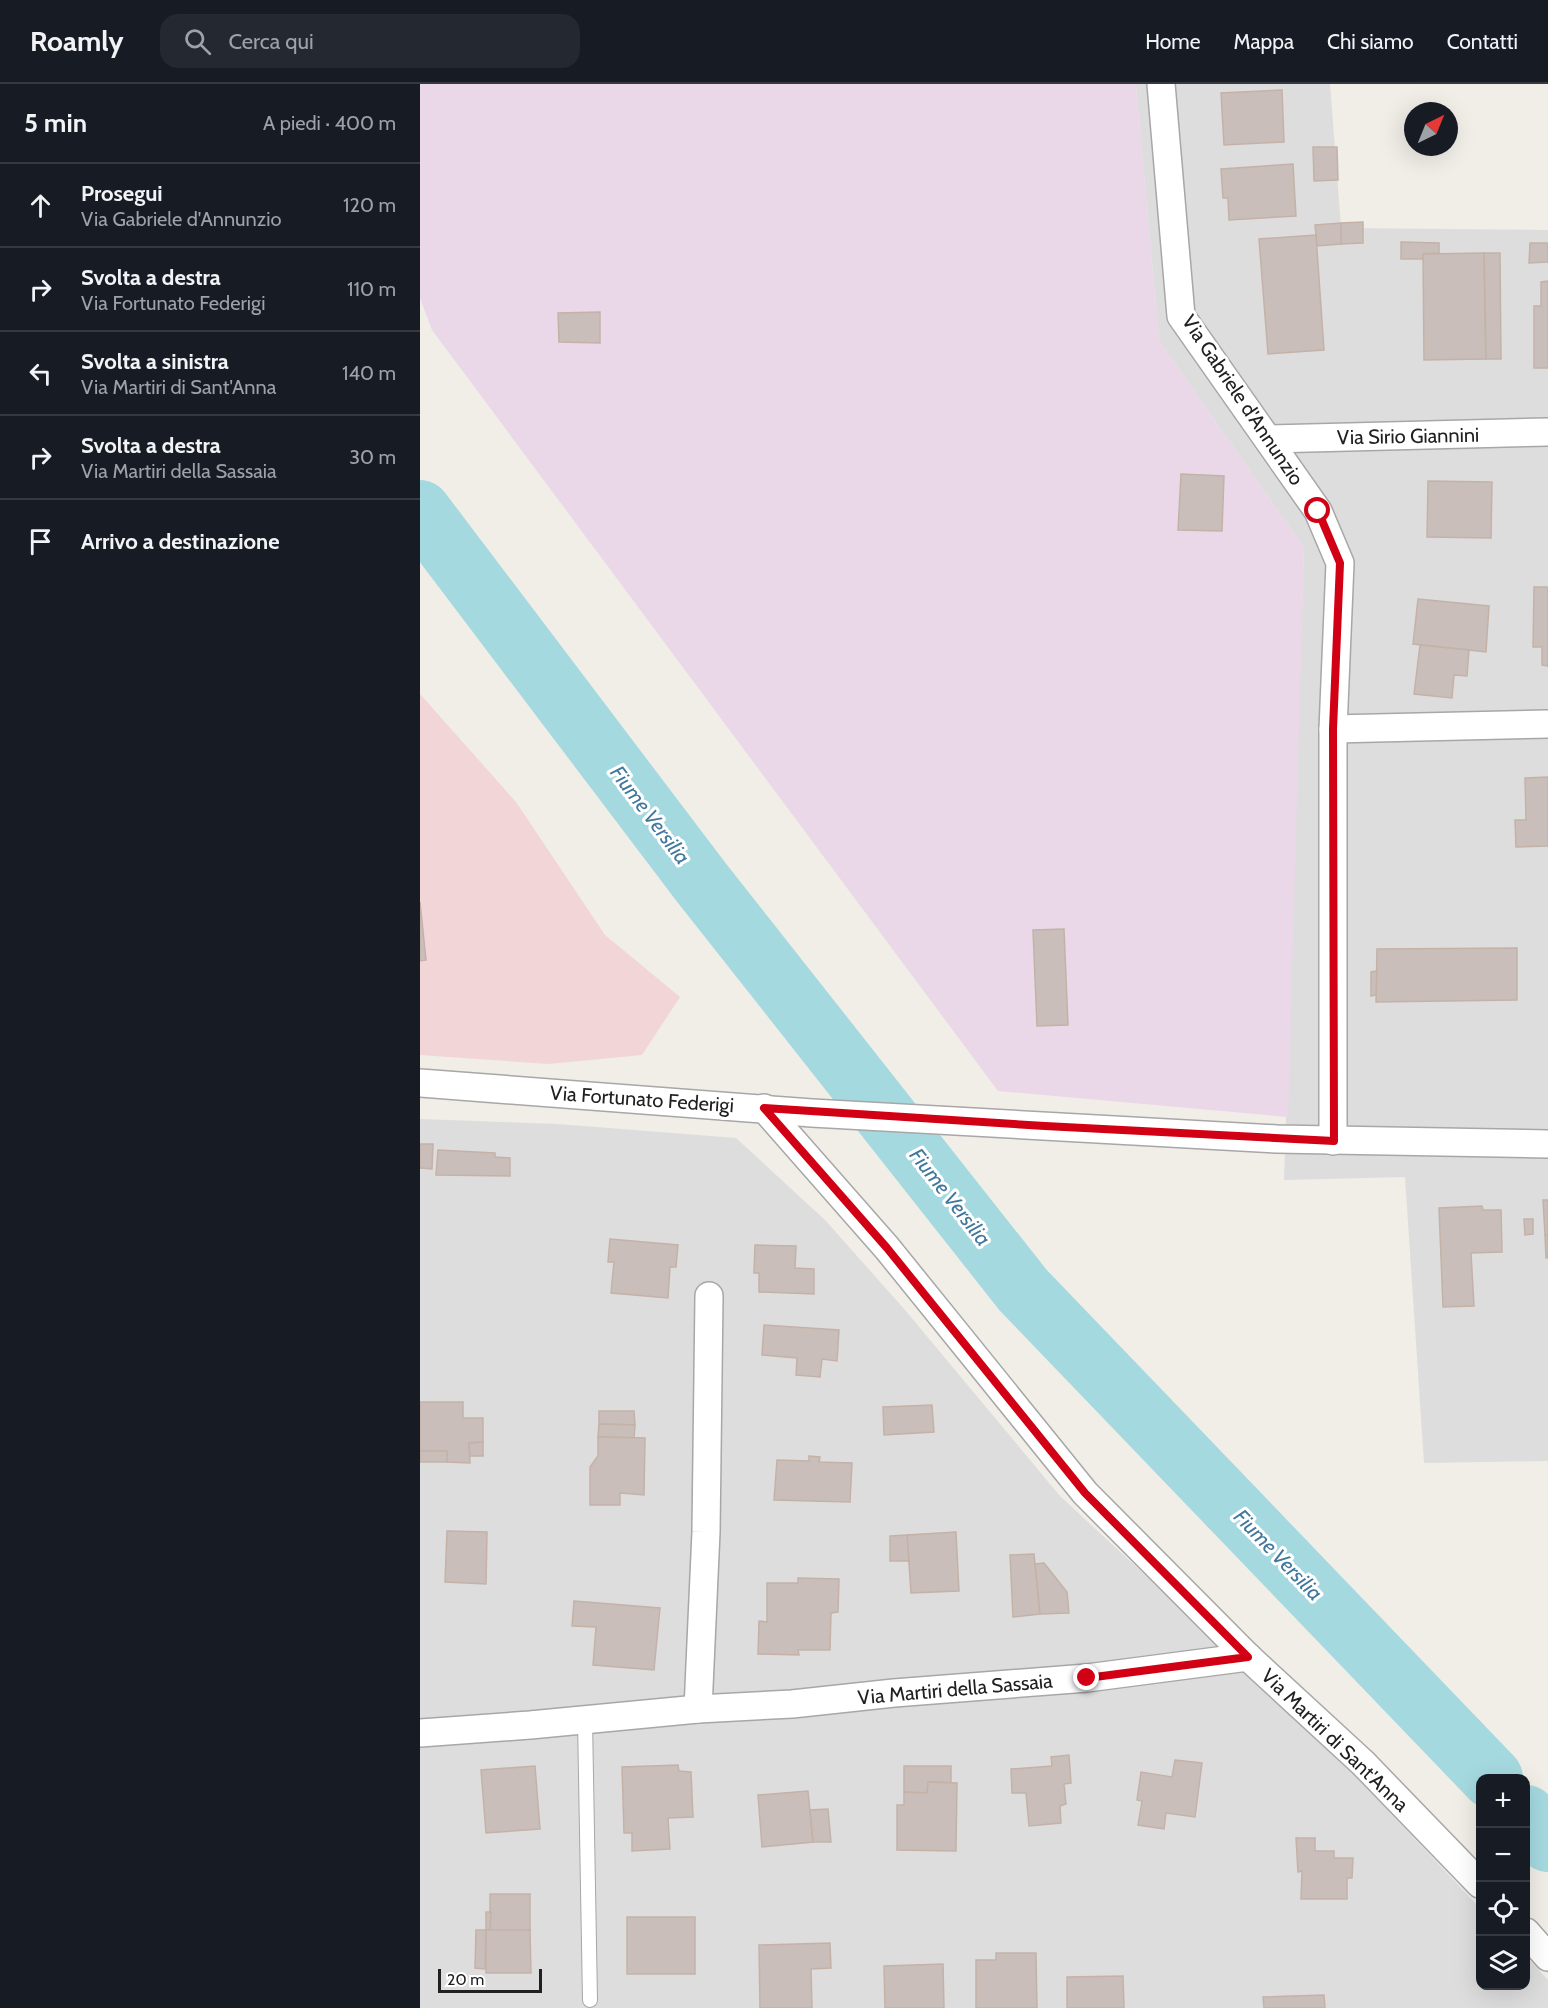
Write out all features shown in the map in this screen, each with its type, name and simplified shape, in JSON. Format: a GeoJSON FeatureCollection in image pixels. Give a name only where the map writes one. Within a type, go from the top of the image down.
{"type":"FeatureCollection","features":[{"type":"Feature","properties":{"kind":"street","name":"Via Gabriele d'Annunzio"},"geometry":{"type":"LineString","coordinates":[[1161,84],[1181,316],[1318,511],[1340,563],[1333,729],[1334,1141]]}},
{"type":"Feature","properties":{"kind":"street","name":"Via Sirio Giannini"},"geometry":{"type":"LineString","coordinates":[[1268,439],[1548,432]]}},
{"type":"Feature","properties":{"kind":"street"},"geometry":{"type":"LineString","coordinates":[[1333,729],[1548,724]]}},
{"type":"Feature","properties":{"kind":"street","name":"Via Fortunato Federigi"},"geometry":{"type":"LineString","coordinates":[[420,1083],[812,1113],[1045,1126],[1334,1141],[1548,1144]]}},
{"type":"Feature","properties":{"kind":"street","name":"Via Martiri di Sant'Anna"},"geometry":{"type":"LineString","coordinates":[[764,1108],[887,1248],[1085,1493],[1248,1657],[1362,1763],[1478,1882]]}},
{"type":"Feature","properties":{"kind":"street"},"geometry":{"type":"LineString","coordinates":[[698,1709],[706,1532],[710,1296]]}},
{"type":"Feature","properties":{"kind":"street","name":"Via Martiri della Sassaia"},"geometry":{"type":"LineString","coordinates":[[420,1733],[1087,1678],[1248,1657]]}},
{"type":"Feature","properties":{"kind":"street"},"geometry":{"type":"LineString","coordinates":[[1530,1936],[1548,1957]]}},
{"type":"Feature","properties":{"kind":"lane"},"geometry":{"type":"LineString","coordinates":[[585,1720],[590,2000]]}},
{"type":"Feature","properties":{"kind":"shaded area"},"geometry":{"type":"Polygon","coordinates":[[[420,84],[1136,84],[1159,341],[1304,548],[1288,1117],[998,1091],[432,330],[420,298],[420,84]]]}},
{"type":"Feature","properties":{"kind":"shaded area"},"geometry":{"type":"Polygon","coordinates":[[[1136,84],[1330,84],[1341,228],[1548,230],[1548,1461],[1424,1463],[1405,1177],[1284,1180],[1304,548],[1159,341],[1136,84]]]}},
{"type":"Feature","properties":{"kind":"shaded area"},"geometry":{"type":"Polygon","coordinates":[[[420,694],[516,802],[605,935],[680,997],[642,1055],[549,1064],[420,1055],[420,694]]]}},
{"type":"Feature","properties":{"kind":"shaded area"},"geometry":{"type":"Polygon","coordinates":[[[420,1119],[557,1124],[736,1138],[825,1220],[905,1310],[1060,1496],[1311,1729],[1476,1904],[1476,1990],[1530,1990],[1530,1960],[1548,1980],[1548,2008],[420,2008],[420,1119]]]}},
{"type":"Feature","properties":{"kind":"building"},"geometry":{"type":"Polygon","coordinates":[[[1282,90],[1284,142],[1224,145],[1221,93],[1282,90]]]}},
{"type":"Feature","properties":{"kind":"building"},"geometry":{"type":"Polygon","coordinates":[[[1313,147],[1337,147],[1338,180],[1314,181],[1313,147]]]}},
{"type":"Feature","properties":{"kind":"building"},"geometry":{"type":"Polygon","coordinates":[[[1293,164],[1296,216],[1229,220],[1228,198],[1223,198],[1221,169],[1293,164]]]}},
{"type":"Feature","properties":{"kind":"building"},"geometry":{"type":"Polygon","coordinates":[[[1363,222],[1363,243],[1341,244],[1341,223],[1363,222]]]}},
{"type":"Feature","properties":{"kind":"building"},"geometry":{"type":"Polygon","coordinates":[[[1341,223],[1341,244],[1317,246],[1315,225],[1341,223]]]}},
{"type":"Feature","properties":{"kind":"building"},"geometry":{"type":"Polygon","coordinates":[[[1316,235],[1324,350],[1268,354],[1259,239],[1316,235]]]}},
{"type":"Feature","properties":{"kind":"building"},"geometry":{"type":"Polygon","coordinates":[[[1401,242],[1439,243],[1439,253],[1423,254],[1423,259],[1401,259],[1401,242]]]}},
{"type":"Feature","properties":{"kind":"building"},"geometry":{"type":"Polygon","coordinates":[[[1530,243],[1548,243],[1548,262],[1529,263],[1530,243]]]}},
{"type":"Feature","properties":{"kind":"building"},"geometry":{"type":"Polygon","coordinates":[[[1484,253],[1486,359],[1424,360],[1423,254],[1484,253]]]}},
{"type":"Feature","properties":{"kind":"building"},"geometry":{"type":"Polygon","coordinates":[[[1484,253],[1500,253],[1501,359],[1486,359],[1484,253]]]}},
{"type":"Feature","properties":{"kind":"building"},"geometry":{"type":"Polygon","coordinates":[[[1548,281],[1548,368],[1534,368],[1534,306],[1541,306],[1541,282],[1548,281]]]}},
{"type":"Feature","properties":{"kind":"building"},"geometry":{"type":"Polygon","coordinates":[[[600,312],[600,343],[559,342],[558,313],[600,312]]]}},
{"type":"Feature","properties":{"kind":"building"},"geometry":{"type":"Polygon","coordinates":[[[1181,474],[1224,476],[1222,531],[1178,530],[1181,474]]]}},
{"type":"Feature","properties":{"kind":"building"},"geometry":{"type":"Polygon","coordinates":[[[1428,481],[1492,482],[1491,538],[1427,537],[1428,481]]]}},
{"type":"Feature","properties":{"kind":"building"},"geometry":{"type":"Polygon","coordinates":[[[1534,587],[1548,587],[1548,666],[1542,665],[1542,647],[1533,647],[1534,587]]]}},
{"type":"Feature","properties":{"kind":"building"},"geometry":{"type":"Polygon","coordinates":[[[1418,599],[1489,606],[1486,652],[1413,644],[1418,599]]]}},
{"type":"Feature","properties":{"kind":"building"},"geometry":{"type":"Polygon","coordinates":[[[1420,645],[1469,650],[1467,676],[1454,675],[1452,698],[1414,694],[1420,645]]]}},
{"type":"Feature","properties":{"kind":"building"},"geometry":{"type":"Polygon","coordinates":[[[1548,777],[1548,846],[1516,847],[1515,820],[1526,820],[1525,778],[1548,777]]]}},
{"type":"Feature","properties":{"kind":"building"},"geometry":{"type":"Polygon","coordinates":[[[420,902],[426,960],[420,961],[420,902]]]}},
{"type":"Feature","properties":{"kind":"building"},"geometry":{"type":"Polygon","coordinates":[[[1064,929],[1068,1025],[1037,1026],[1033,930],[1064,929]]]}},
{"type":"Feature","properties":{"kind":"building"},"geometry":{"type":"Polygon","coordinates":[[[1517,948],[1517,1000],[1376,1002],[1377,949],[1517,948]]]}},
{"type":"Feature","properties":{"kind":"building"},"geometry":{"type":"Polygon","coordinates":[[[1377,971],[1376,995],[1371,996],[1371,972],[1377,971]]]}},
{"type":"Feature","properties":{"kind":"building"},"geometry":{"type":"Polygon","coordinates":[[[420,1144],[433,1144],[432,1169],[420,1168],[420,1144]]]}},
{"type":"Feature","properties":{"kind":"building"},"geometry":{"type":"Polygon","coordinates":[[[438,1150],[495,1153],[495,1157],[510,1158],[510,1176],[436,1175],[438,1150]]]}},
{"type":"Feature","properties":{"kind":"building"},"geometry":{"type":"Polygon","coordinates":[[[1543,1200],[1548,1200],[1548,1235],[1545,1235],[1543,1200]]]}},
{"type":"Feature","properties":{"kind":"building"},"geometry":{"type":"Polygon","coordinates":[[[1482,1206],[1483,1210],[1501,1210],[1502,1252],[1471,1253],[1474,1306],[1443,1307],[1439,1208],[1482,1206]]]}},
{"type":"Feature","properties":{"kind":"building"},"geometry":{"type":"Polygon","coordinates":[[[1524,1219],[1533,1219],[1533,1234],[1525,1235],[1524,1219]]]}},
{"type":"Feature","properties":{"kind":"building"},"geometry":{"type":"Polygon","coordinates":[[[1545,1235],[1548,1235],[1548,1258],[1546,1258],[1545,1235]]]}},
{"type":"Feature","properties":{"kind":"building"},"geometry":{"type":"Polygon","coordinates":[[[610,1239],[678,1245],[676,1267],[670,1267],[668,1298],[611,1293],[614,1262],[608,1262],[610,1239]]]}},
{"type":"Feature","properties":{"kind":"building"},"geometry":{"type":"Polygon","coordinates":[[[755,1245],[796,1246],[795,1268],[814,1269],[814,1294],[759,1292],[759,1273],[754,1273],[755,1245]]]}},
{"type":"Feature","properties":{"kind":"building"},"geometry":{"type":"Polygon","coordinates":[[[764,1325],[839,1330],[837,1361],[822,1359],[820,1377],[796,1375],[797,1358],[762,1355],[764,1325]]]}},
{"type":"Feature","properties":{"kind":"building"},"geometry":{"type":"Polygon","coordinates":[[[420,1402],[463,1402],[463,1418],[483,1418],[483,1442],[469,1443],[470,1463],[447,1462],[447,1451],[420,1451],[420,1402]]]}},
{"type":"Feature","properties":{"kind":"building"},"geometry":{"type":"Polygon","coordinates":[[[932,1405],[934,1432],[884,1435],[883,1407],[932,1405]]]}},
{"type":"Feature","properties":{"kind":"building"},"geometry":{"type":"Polygon","coordinates":[[[599,1411],[634,1411],[635,1425],[599,1424],[599,1411]]]}},
{"type":"Feature","properties":{"kind":"building"},"geometry":{"type":"Polygon","coordinates":[[[599,1424],[635,1425],[634,1438],[598,1437],[599,1424]]]}},
{"type":"Feature","properties":{"kind":"building"},"geometry":{"type":"Polygon","coordinates":[[[598,1437],[645,1438],[644,1495],[620,1493],[620,1505],[590,1505],[590,1467],[598,1456],[598,1437]]]}},
{"type":"Feature","properties":{"kind":"building"},"geometry":{"type":"Polygon","coordinates":[[[483,1442],[483,1456],[470,1456],[469,1443],[483,1442]]]}},
{"type":"Feature","properties":{"kind":"building"},"geometry":{"type":"Polygon","coordinates":[[[420,1451],[447,1451],[447,1462],[420,1462],[420,1451]]]}},
{"type":"Feature","properties":{"kind":"building"},"geometry":{"type":"Polygon","coordinates":[[[809,1456],[820,1457],[819,1462],[852,1463],[850,1502],[774,1500],[777,1460],[809,1461],[809,1456]]]}},
{"type":"Feature","properties":{"kind":"building"},"geometry":{"type":"Polygon","coordinates":[[[447,1531],[487,1532],[486,1584],[445,1582],[447,1531]]]}},
{"type":"Feature","properties":{"kind":"building"},"geometry":{"type":"Polygon","coordinates":[[[956,1532],[959,1591],[911,1593],[907,1535],[956,1532]]]}},
{"type":"Feature","properties":{"kind":"building"},"geometry":{"type":"Polygon","coordinates":[[[907,1535],[909,1561],[890,1561],[890,1536],[907,1535]]]}},
{"type":"Feature","properties":{"kind":"building"},"geometry":{"type":"Polygon","coordinates":[[[1034,1554],[1040,1614],[1013,1617],[1010,1555],[1034,1554]]]}},
{"type":"Feature","properties":{"kind":"building"},"geometry":{"type":"Polygon","coordinates":[[[1044,1563],[1067,1592],[1069,1613],[1040,1614],[1035,1564],[1044,1563]]]}},
{"type":"Feature","properties":{"kind":"building"},"geometry":{"type":"Polygon","coordinates":[[[798,1578],[839,1579],[838,1612],[831,1613],[830,1650],[798,1650],[799,1655],[758,1654],[759,1621],[767,1622],[767,1583],[798,1583],[798,1578]]]}},
{"type":"Feature","properties":{"kind":"building"},"geometry":{"type":"Polygon","coordinates":[[[574,1601],[660,1608],[654,1670],[593,1665],[596,1627],[572,1626],[574,1601]]]}},
{"type":"Feature","properties":{"kind":"building"},"geometry":{"type":"Polygon","coordinates":[[[1069,1755],[1071,1783],[1064,1784],[1066,1804],[1060,1806],[1061,1823],[1029,1826],[1026,1793],[1012,1793],[1011,1769],[1052,1766],[1051,1757],[1069,1755]]]}},
{"type":"Feature","properties":{"kind":"building"},"geometry":{"type":"Polygon","coordinates":[[[1175,1760],[1202,1763],[1195,1817],[1166,1813],[1164,1829],[1138,1825],[1142,1801],[1137,1800],[1141,1772],[1172,1777],[1175,1760]]]}},
{"type":"Feature","properties":{"kind":"building"},"geometry":{"type":"Polygon","coordinates":[[[678,1765],[679,1771],[691,1772],[693,1817],[668,1818],[670,1849],[632,1851],[632,1833],[624,1833],[622,1767],[678,1765]]]}},
{"type":"Feature","properties":{"kind":"building"},"geometry":{"type":"Polygon","coordinates":[[[535,1766],[540,1829],[486,1833],[481,1770],[535,1766]]]}},
{"type":"Feature","properties":{"kind":"building"},"geometry":{"type":"Polygon","coordinates":[[[904,1766],[951,1766],[951,1783],[928,1782],[927,1793],[904,1792],[904,1766]]]}},
{"type":"Feature","properties":{"kind":"building"},"geometry":{"type":"Polygon","coordinates":[[[928,1782],[957,1783],[956,1851],[897,1850],[897,1805],[904,1805],[904,1792],[927,1793],[928,1782]]]}},
{"type":"Feature","properties":{"kind":"building"},"geometry":{"type":"Polygon","coordinates":[[[808,1791],[813,1842],[762,1847],[758,1795],[808,1791]]]}},
{"type":"Feature","properties":{"kind":"building"},"geometry":{"type":"Polygon","coordinates":[[[828,1809],[831,1842],[813,1842],[810,1810],[828,1809]]]}},
{"type":"Feature","properties":{"kind":"building"},"geometry":{"type":"Polygon","coordinates":[[[1296,1838],[1315,1838],[1315,1851],[1334,1851],[1334,1858],[1353,1858],[1352,1878],[1347,1878],[1347,1899],[1301,1899],[1302,1871],[1298,1872],[1296,1838]]]}},
{"type":"Feature","properties":{"kind":"building"},"geometry":{"type":"Polygon","coordinates":[[[490,1894],[530,1894],[530,1930],[490,1931],[490,1894]]]}},
{"type":"Feature","properties":{"kind":"building"},"geometry":{"type":"Polygon","coordinates":[[[486,1912],[491,1912],[490,1931],[486,1930],[486,1912]]]}},
{"type":"Feature","properties":{"kind":"building"},"geometry":{"type":"Polygon","coordinates":[[[627,1917],[695,1917],[695,1974],[627,1974],[627,1917]]]}},
{"type":"Feature","properties":{"kind":"building"},"geometry":{"type":"Polygon","coordinates":[[[476,1930],[486,1930],[485,1969],[475,1968],[476,1930]]]}},
{"type":"Feature","properties":{"kind":"building"},"geometry":{"type":"Polygon","coordinates":[[[486,1930],[530,1930],[531,1973],[486,1973],[486,1930]]]}},
{"type":"Feature","properties":{"kind":"building"},"geometry":{"type":"Polygon","coordinates":[[[830,1943],[831,1968],[811,1969],[812,2008],[760,2008],[759,1945],[830,1943]]]}},
{"type":"Feature","properties":{"kind":"building"},"geometry":{"type":"Polygon","coordinates":[[[996,1953],[1036,1953],[1037,2008],[976,2008],[976,1960],[996,1960],[996,1953]]]}},
{"type":"Feature","properties":{"kind":"building"},"geometry":{"type":"Polygon","coordinates":[[[943,1964],[944,2008],[885,2008],[884,1966],[943,1964]]]}},
{"type":"Feature","properties":{"kind":"building"},"geometry":{"type":"Polygon","coordinates":[[[1123,1976],[1124,2008],[1067,2008],[1067,1977],[1123,1976]]]}},
{"type":"Feature","properties":{"kind":"building"},"geometry":{"type":"Polygon","coordinates":[[[1324,1995],[1325,2008],[1264,2008],[1263,1997],[1324,1995]]]}},
{"type":"Feature","properties":{"kind":"waterway","name":"Fiume Versilia"},"geometry":{"type":"LineString","coordinates":[[420,511],[701,882],[1023,1290],[1488,1774]]}},
{"type":"Feature","properties":{"kind":"waterway","name":"Fiume Versilia"},"geometry":{"type":"LineString","coordinates":[[1530,1821],[1548,1841]]}},
{"type":"Feature","properties":{"kind":"route"},"geometry":{"type":"LineString","coordinates":[[1087,1678],[1248,1657],[1085,1493],[887,1248],[764,1108],[812,1113],[1334,1141],[1333,729],[1340,563],[1318,511]]}}]}
